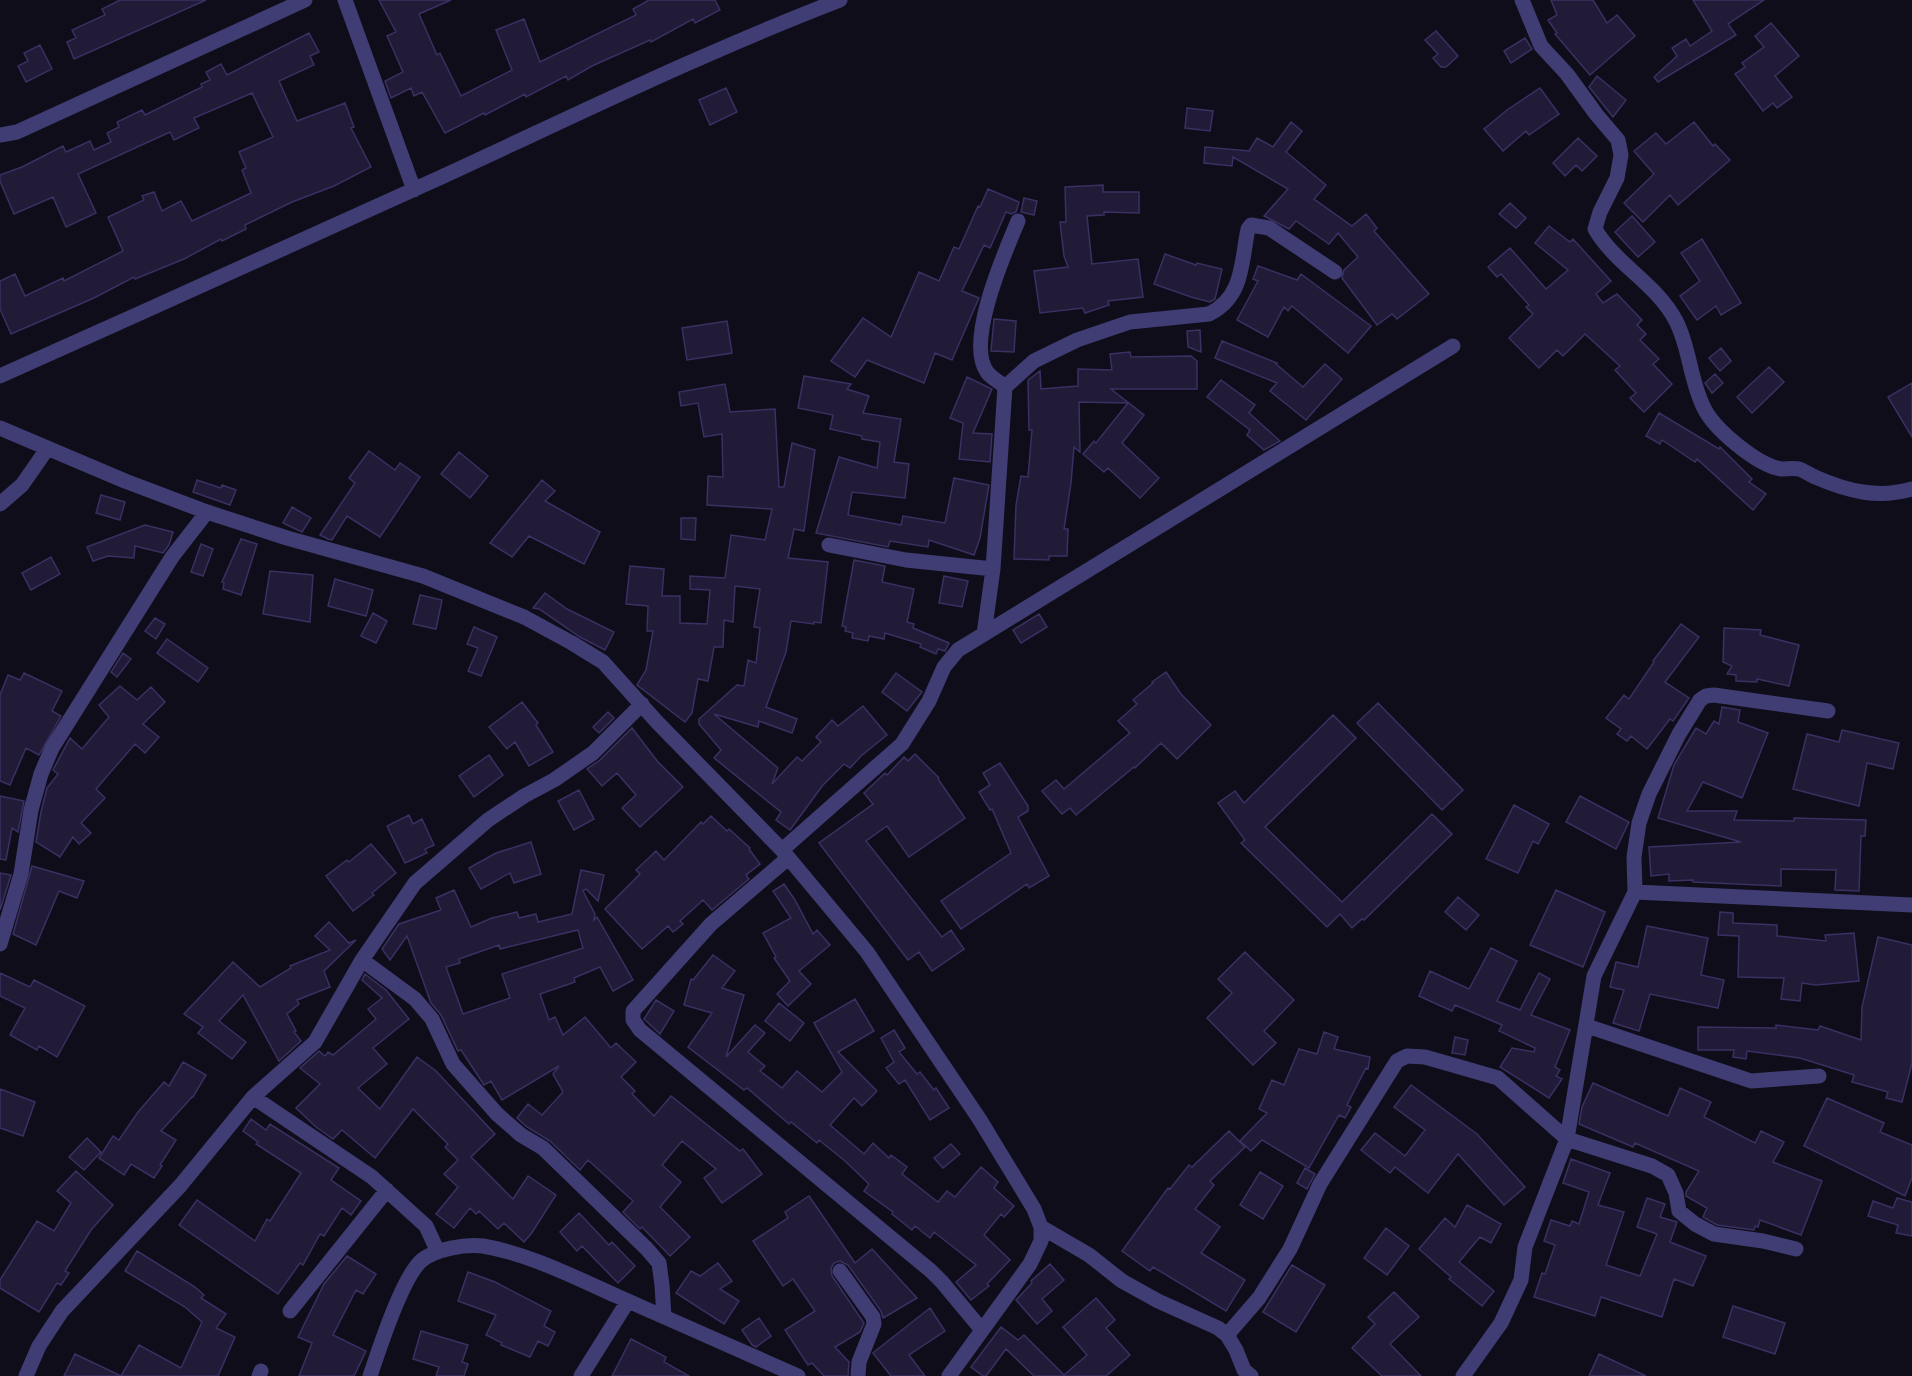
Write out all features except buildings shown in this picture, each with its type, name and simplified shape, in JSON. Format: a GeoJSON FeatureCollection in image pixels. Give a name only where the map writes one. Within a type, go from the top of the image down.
{"type":"FeatureCollection","features":[{"type":"Feature","properties":{"kind":"street"},"geometry":{"type":"LineString","coordinates":[[0,135],[17,132],[305,0]]}},
{"type":"Feature","properties":{"kind":"street"},"geometry":{"type":"LineString","coordinates":[[345,0],[414,190]]}},
{"type":"Feature","properties":{"kind":"street"},"geometry":{"type":"LineString","coordinates":[[0,376],[414,190],[570,115],[759,31],[840,0]]}},
{"type":"Feature","properties":{"kind":"street"},"geometry":{"type":"LineString","coordinates":[[1522,0],[1541,46],[1567,74],[1618,140],[1621,155],[1617,178],[1600,212],[1596,229],[1604,244],[1656,292],[1676,321],[1704,408],[1717,426],[1748,454],[1779,469],[1799,469],[1860,493],[1898,493],[1912,489]]}},
{"type":"Feature","properties":{"kind":"street"},"geometry":{"type":"LineString","coordinates":[[1005,387],[987,372],[981,358],[981,335],[987,306],[1018,221]]}},
{"type":"Feature","properties":{"kind":"street"},"geometry":{"type":"LineString","coordinates":[[984,634],[993,569],[1005,387],[1034,361],[1077,340],[1130,322],[1209,314],[1220,309],[1232,297],[1238,282],[1248,229],[1251,225],[1269,228],[1335,272]]}},
{"type":"Feature","properties":{"kind":"street"},"geometry":{"type":"LineString","coordinates":[[982,1330],[931,1271],[640,1030],[633,1020],[633,1011],[711,924],[902,744],[929,701],[944,667],[958,650],[1453,346]]}},
{"type":"Feature","properties":{"kind":"street"},"geometry":{"type":"LineString","coordinates":[[0,428],[207,512],[287,538],[423,576],[524,617],[603,662],[785,854],[867,952],[980,1120],[1035,1209],[1041,1227],[1041,1240],[1030,1264],[949,1376]]}},
{"type":"Feature","properties":{"kind":"street"},"geometry":{"type":"LineString","coordinates":[[0,504],[22,485],[47,449]]}},
{"type":"Feature","properties":{"kind":"street"},"geometry":{"type":"LineString","coordinates":[[0,944],[21,874],[31,810],[41,774],[52,748],[172,557],[207,512]]}},
{"type":"Feature","properties":{"kind":"street"},"geometry":{"type":"LineString","coordinates":[[829,545],[906,560],[993,569]]}},
{"type":"Feature","properties":{"kind":"street"},"geometry":{"type":"LineString","coordinates":[[1463,1376],[1501,1323],[1521,1280],[1525,1247],[1567,1139],[1594,976],[1635,892],[1634,857],[1642,813],[1679,734],[1700,700],[1706,696],[1714,695],[1828,711]]}},
{"type":"Feature","properties":{"kind":"street"},"geometry":{"type":"LineString","coordinates":[[26,1376],[39,1346],[62,1311],[180,1186],[253,1097],[315,1041],[362,960],[414,883],[488,820],[593,753],[642,704]]}},
{"type":"Feature","properties":{"kind":"street"},"geometry":{"type":"LineString","coordinates":[[1635,892],[1912,905]]}},
{"type":"Feature","properties":{"kind":"street"},"geometry":{"type":"LineString","coordinates":[[362,960],[415,999],[432,1018],[453,1064],[497,1114],[521,1135],[543,1148],[659,1263],[664,1317]]}},
{"type":"Feature","properties":{"kind":"street"},"geometry":{"type":"LineString","coordinates":[[1587,1026],[1750,1081],[1819,1076]]}},
{"type":"Feature","properties":{"kind":"street"},"geometry":{"type":"LineString","coordinates":[[1227,1335],[1259,1298],[1290,1249],[1320,1184],[1397,1061],[1407,1056],[1425,1057],[1498,1078],[1567,1139],[1652,1166],[1668,1175],[1676,1193],[1679,1211],[1695,1224],[1714,1234],[1763,1241],[1796,1250]]}},
{"type":"Feature","properties":{"kind":"street"},"geometry":{"type":"LineString","coordinates":[[253,1097],[372,1177],[426,1226],[438,1252]]}},
{"type":"Feature","properties":{"kind":"street"},"geometry":{"type":"LineString","coordinates":[[290,1311],[387,1190]]}},
{"type":"Feature","properties":{"kind":"street"},"geometry":{"type":"LineString","coordinates":[[1041,1227],[1089,1256],[1122,1281],[1158,1301],[1218,1328],[1227,1335],[1244,1370],[1251,1376]]}},
{"type":"Feature","properties":{"kind":"street"},"geometry":{"type":"LineString","coordinates":[[370,1376],[397,1304],[421,1261],[438,1252],[459,1247],[480,1246],[514,1254],[628,1301],[798,1376]]}},
{"type":"Feature","properties":{"kind":"street"},"geometry":{"type":"LineString","coordinates":[[840,1271],[873,1317],[874,1324],[859,1362],[858,1376]]}},
{"type":"Feature","properties":{"kind":"street"},"geometry":{"type":"LineString","coordinates":[[581,1376],[628,1301]]}}]}
